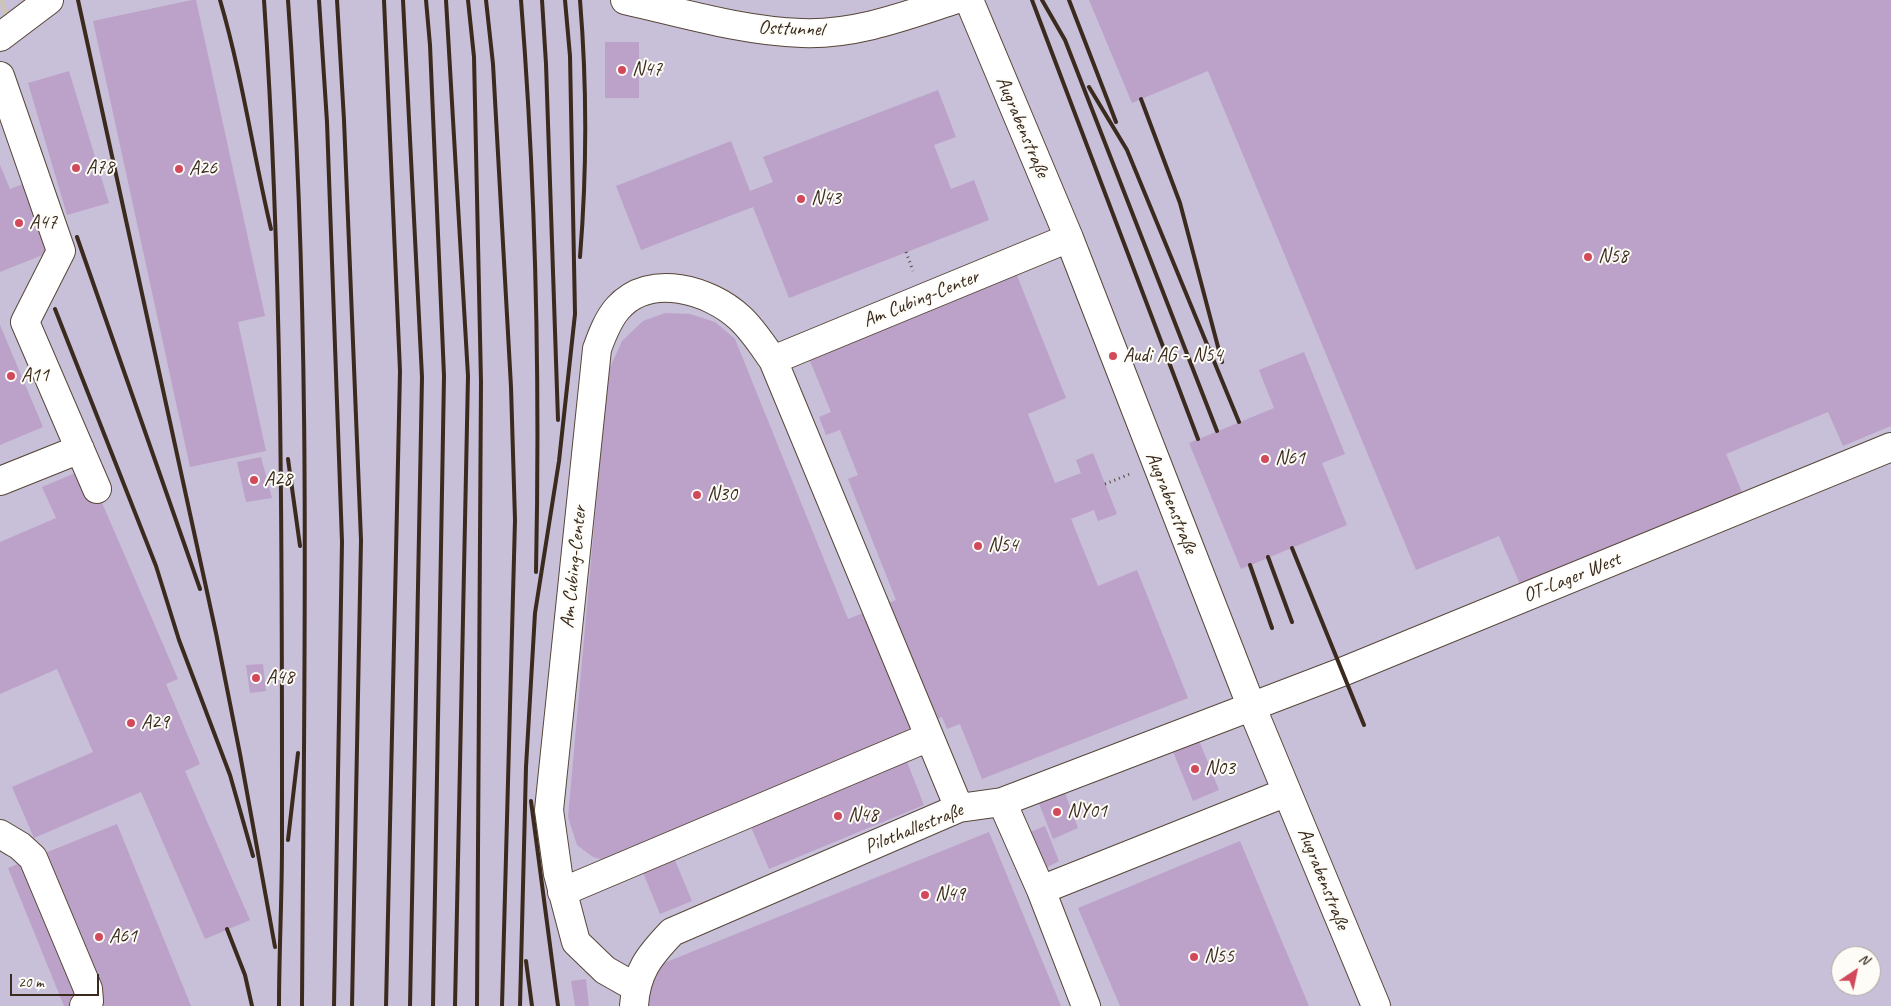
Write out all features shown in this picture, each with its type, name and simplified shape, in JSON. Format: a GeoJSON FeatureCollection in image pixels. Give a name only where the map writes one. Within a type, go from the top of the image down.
{"type":"FeatureCollection","features":[{"type":"Feature","properties":{"kind":"lane"},"geometry":{"type":"LineString","coordinates":[[0,36],[49,0]]}},
{"type":"Feature","properties":{"kind":"lane","name":"Osttunnel"},"geometry":{"type":"LineString","coordinates":[[625,0],[757,29],[803,34],[846,30],[888,22],[954,0]]}},
{"type":"Feature","properties":{"kind":"lane","name":"Augrabenstraße"},"geometry":{"type":"LineString","coordinates":[[969,0],[1069,238],[1252,708],[1376,1006]]}},
{"type":"Feature","properties":{"kind":"lane"},"geometry":{"type":"LineString","coordinates":[[0,76],[61,251],[25,322],[97,489]]}},
{"type":"Feature","properties":{"kind":"lane","name":"Am Cubing-Center"},"geometry":{"type":"LineString","coordinates":[[773,360],[1069,238]]}},
{"type":"Feature","properties":{"kind":"lane","name":"Am Cubing-Center"},"geometry":{"type":"LineString","coordinates":[[635,996],[576,942],[562,892],[549,810],[597,349],[605,328],[618,307],[633,297],[648,291],[675,287],[702,294],[722,303],[741,318],[773,360],[959,808]]}},
{"type":"Feature","properties":{"kind":"lane","name":"OT-Lager West"},"geometry":{"type":"LineString","coordinates":[[1252,708],[1891,447]]}},
{"type":"Feature","properties":{"kind":"lane"},"geometry":{"type":"LineString","coordinates":[[0,481],[80,449]]}},
{"type":"Feature","properties":{"kind":"lane","name":"Pilothallestraße"},"geometry":{"type":"LineString","coordinates":[[635,996],[650,957],[672,932],[959,808],[1002,802],[1252,708]]}},
{"type":"Feature","properties":{"kind":"lane"},"geometry":{"type":"LineString","coordinates":[[562,892],[929,737]]}},
{"type":"Feature","properties":{"kind":"lane"},"geometry":{"type":"LineString","coordinates":[[1041,890],[1287,792]]}},
{"type":"Feature","properties":{"kind":"lane"},"geometry":{"type":"LineString","coordinates":[[1002,802],[1041,890],[1086,1006]]}},
{"type":"Feature","properties":{"kind":"lane"},"geometry":{"type":"LineString","coordinates":[[0,834],[20,846],[33,858],[88,989],[89,1001],[84,1006]]}},
{"type":"Feature","properties":{"kind":"path"},"geometry":{"type":"LineString","coordinates":[[1105,484],[1134,473]]}},
{"type":"Feature","properties":{"kind":"shaded area"},"geometry":{"type":"Polygon","coordinates":[[[0,0],[1891,0],[1891,1006],[0,1006],[0,0]]]}},
{"type":"Feature","properties":{"kind":"building","name":"A26"},"geometry":{"type":"Polygon","coordinates":[[[196,0],[265,316],[238,322],[266,451],[190,467],[93,21],[196,0]]]}},
{"type":"Feature","properties":{"kind":"building","name":"N58"},"geometry":{"type":"Polygon","coordinates":[[[1089,0],[1891,0],[1891,426],[1843,446],[1828,412],[1726,454],[1742,492],[1520,584],[1499,536],[1416,570],[1208,71],[1132,103],[1089,0]]]}},
{"type":"Feature","properties":{"kind":"building","name":"N47"},"geometry":{"type":"Polygon","coordinates":[[[605,42],[639,42],[639,98],[605,98],[605,42]]]}},
{"type":"Feature","properties":{"kind":"building","name":"A78"},"geometry":{"type":"Polygon","coordinates":[[[69,71],[109,203],[67,215],[28,83],[69,71]]]}},
{"type":"Feature","properties":{"kind":"building","name":"N43"},"geometry":{"type":"Polygon","coordinates":[[[938,90],[956,137],[934,145],[951,189],[974,180],[989,220],[789,298],[753,207],[641,250],[616,186],[731,141],[750,191],[773,182],[763,157],[938,90]]]}},
{"type":"Feature","properties":{"kind":"building","name":"A47"},"geometry":{"type":"Polygon","coordinates":[[[0,165],[10,189],[23,184],[50,252],[0,272],[0,165]]]}},
{"type":"Feature","properties":{"kind":"building"},"geometry":{"type":"Polygon","coordinates":[[[1016,273],[1066,398],[1028,414],[1055,483],[1081,473],[1076,460],[1093,453],[1117,514],[1098,521],[1094,510],[1071,519],[1098,586],[1137,570],[1188,698],[982,779],[960,724],[947,729],[942,717],[613,862],[593,857],[577,845],[568,817],[608,372],[622,341],[643,321],[665,313],[690,314],[715,322],[735,339],[848,619],[896,600],[848,479],[858,475],[840,430],[826,435],[819,417],[831,412],[808,356],[1016,273]]]}},
{"type":"Feature","properties":{"kind":"building","name":"A11"},"geometry":{"type":"Polygon","coordinates":[[[0,325],[43,427],[0,445],[0,325]]]}},
{"type":"Feature","properties":{"kind":"building","name":"N61"},"geometry":{"type":"Polygon","coordinates":[[[1304,352],[1345,454],[1322,463],[1347,525],[1241,569],[1189,443],[1274,408],[1259,370],[1304,352]]]}},
{"type":"Feature","properties":{"kind":"building","name":"A28"},"geometry":{"type":"Polygon","coordinates":[[[261,457],[272,498],[246,502],[237,462],[261,457]]]}},
{"type":"Feature","properties":{"kind":"building","name":"A29"},"geometry":{"type":"Polygon","coordinates":[[[87,468],[178,679],[166,684],[200,764],[185,771],[250,920],[205,939],[141,792],[34,838],[12,787],[93,752],[57,669],[0,694],[0,542],[56,518],[42,487],[87,468]]]}},
{"type":"Feature","properties":{"kind":"building","name":"A48"},"geometry":{"type":"Polygon","coordinates":[[[263,664],[266,691],[250,693],[246,665],[263,664]]]}},
{"type":"Feature","properties":{"kind":"building","name":"N03"},"geometry":{"type":"Polygon","coordinates":[[[1198,738],[1219,790],[1193,801],[1172,749],[1198,738]]]}},
{"type":"Feature","properties":{"kind":"building","name":"N48"},"geometry":{"type":"Polygon","coordinates":[[[907,762],[924,805],[769,869],[751,827],[907,762]]]}},
{"type":"Feature","properties":{"kind":"building","name":"NY01"},"geometry":{"type":"Polygon","coordinates":[[[1062,785],[1078,828],[1053,839],[1036,796],[1062,785]]]}},
{"type":"Feature","properties":{"kind":"building","name":"A61"},"geometry":{"type":"Polygon","coordinates":[[[117,824],[191,1006],[64,1006],[8,868],[117,824]]]}},
{"type":"Feature","properties":{"kind":"building","name":"NY01"},"geometry":{"type":"Polygon","coordinates":[[[1045,826],[1059,861],[1046,868],[1030,832],[1045,826]]]}},
{"type":"Feature","properties":{"kind":"building","name":"N49"},"geometry":{"type":"Polygon","coordinates":[[[989,832],[1061,1006],[644,1006],[654,967],[989,832]]]}},
{"type":"Feature","properties":{"kind":"building","name":"N55"},"geometry":{"type":"Polygon","coordinates":[[[1240,841],[1309,1006],[1120,1006],[1078,908],[1240,841]]]}},
{"type":"Feature","properties":{"kind":"building"},"geometry":{"type":"Polygon","coordinates":[[[674,858],[692,901],[660,914],[642,870],[674,858]]]}},
{"type":"Feature","properties":{"kind":"building"},"geometry":{"type":"Polygon","coordinates":[[[586,979],[589,1006],[575,1006],[571,981],[586,979]]]}},
{"type":"Feature","properties":{"kind":"tunnel"},"geometry":{"type":"LineString","coordinates":[[0,1],[4,0]]}},
{"type":"Feature","properties":{"kind":"railway"},"geometry":{"type":"LineString","coordinates":[[78,0],[216,633],[275,947]]}},
{"type":"Feature","properties":{"kind":"railway"},"geometry":{"type":"LineString","coordinates":[[220,0],[235,57],[271,229]]}},
{"type":"Feature","properties":{"kind":"railway"},"geometry":{"type":"LineString","coordinates":[[264,0],[275,211],[280,422],[282,844],[279,1006]]}},
{"type":"Feature","properties":{"kind":"railway"},"geometry":{"type":"LineString","coordinates":[[288,0],[296,126],[304,377],[305,629],[302,1006]]}},
{"type":"Feature","properties":{"kind":"railway"},"geometry":{"type":"LineString","coordinates":[[319,0],[327,122],[342,542],[334,1006]]}},
{"type":"Feature","properties":{"kind":"railway"},"geometry":{"type":"LineString","coordinates":[[337,0],[344,120],[361,540],[352,1006]]}},
{"type":"Feature","properties":{"kind":"railway"},"geometry":{"type":"LineString","coordinates":[[384,0],[400,371],[386,1006]]}},
{"type":"Feature","properties":{"kind":"railway"},"geometry":{"type":"LineString","coordinates":[[403,0],[422,377],[410,1006]]}},
{"type":"Feature","properties":{"kind":"railway"},"geometry":{"type":"LineString","coordinates":[[426,0],[430,45],[444,376],[433,1006]]}},
{"type":"Feature","properties":{"kind":"railway"},"geometry":{"type":"LineString","coordinates":[[446,0],[468,376],[455,1006]]}},
{"type":"Feature","properties":{"kind":"railway"},"geometry":{"type":"LineString","coordinates":[[468,0],[474,57],[481,382],[477,1006]]}},
{"type":"Feature","properties":{"kind":"railway"},"geometry":{"type":"LineString","coordinates":[[486,0],[493,64],[511,387],[515,520],[502,1006]]}},
{"type":"Feature","properties":{"kind":"railway"},"geometry":{"type":"LineString","coordinates":[[521,0],[536,286],[536,572]]}},
{"type":"Feature","properties":{"kind":"railway"},"geometry":{"type":"LineString","coordinates":[[542,0],[546,64],[558,420]]}},
{"type":"Feature","properties":{"kind":"railway"},"geometry":{"type":"LineString","coordinates":[[520,1006],[526,767],[535,613],[559,461],[575,314],[570,56],[565,0]]}},
{"type":"Feature","properties":{"kind":"railway"},"geometry":{"type":"LineString","coordinates":[[580,0],[585,128],[584,193],[580,257]]}},
{"type":"Feature","properties":{"kind":"railway"},"geometry":{"type":"LineString","coordinates":[[1032,0],[1198,439]]}},
{"type":"Feature","properties":{"kind":"railway"},"geometry":{"type":"LineString","coordinates":[[1042,0],[1065,40],[1217,431]]}},
{"type":"Feature","properties":{"kind":"railway"},"geometry":{"type":"LineString","coordinates":[[1069,0],[1116,122]]}},
{"type":"Feature","properties":{"kind":"railway"},"geometry":{"type":"LineString","coordinates":[[1089,87],[1127,150],[1239,422]]}},
{"type":"Feature","properties":{"kind":"railway"},"geometry":{"type":"LineString","coordinates":[[1141,99],[1180,203],[1222,362]]}},
{"type":"Feature","properties":{"kind":"railway"},"geometry":{"type":"LineString","coordinates":[[77,237],[200,589]]}},
{"type":"Feature","properties":{"kind":"railway"},"geometry":{"type":"LineString","coordinates":[[55,309],[156,566],[179,640],[230,775],[253,856]]}},
{"type":"Feature","properties":{"kind":"railway"},"geometry":{"type":"LineString","coordinates":[[288,459],[300,546]]}},
{"type":"Feature","properties":{"kind":"railway"},"geometry":{"type":"LineString","coordinates":[[1292,548],[1364,725]]}},
{"type":"Feature","properties":{"kind":"railway"},"geometry":{"type":"LineString","coordinates":[[1268,557],[1292,622]]}},
{"type":"Feature","properties":{"kind":"railway"},"geometry":{"type":"LineString","coordinates":[[1250,565],[1272,628]]}},
{"type":"Feature","properties":{"kind":"railway"},"geometry":{"type":"LineString","coordinates":[[288,840],[298,753]]}},
{"type":"Feature","properties":{"kind":"railway"},"geometry":{"type":"LineString","coordinates":[[531,801],[558,1006]]}},
{"type":"Feature","properties":{"kind":"railway"},"geometry":{"type":"LineString","coordinates":[[227,929],[245,975],[252,1006]]}},
{"type":"Feature","properties":{"kind":"railway"},"geometry":{"type":"LineString","coordinates":[[526,961],[532,1006]]}},
{"type":"Feature","properties":{"kind":"place","name":"N47"},"geometry":{"type":"Point","coordinates":[622,70]}},
{"type":"Feature","properties":{"kind":"place","name":"A78"},"geometry":{"type":"Point","coordinates":[76,168]}},
{"type":"Feature","properties":{"kind":"place","name":"A26"},"geometry":{"type":"Point","coordinates":[179,169]}},
{"type":"Feature","properties":{"kind":"place","name":"N43"},"geometry":{"type":"Point","coordinates":[801,199]}},
{"type":"Feature","properties":{"kind":"place","name":"A47"},"geometry":{"type":"Point","coordinates":[19,223]}},
{"type":"Feature","properties":{"kind":"place","name":"N58"},"geometry":{"type":"Point","coordinates":[1588,257]}},
{"type":"Feature","properties":{"kind":"place","name":"Audi AG - N54"},"geometry":{"type":"Point","coordinates":[1113,356]}},
{"type":"Feature","properties":{"kind":"place","name":"A11"},"geometry":{"type":"Point","coordinates":[11,376]}},
{"type":"Feature","properties":{"kind":"place","name":"N61"},"geometry":{"type":"Point","coordinates":[1265,459]}},
{"type":"Feature","properties":{"kind":"place","name":"A28"},"geometry":{"type":"Point","coordinates":[254,480]}},
{"type":"Feature","properties":{"kind":"place","name":"N30"},"geometry":{"type":"Point","coordinates":[697,495]}},
{"type":"Feature","properties":{"kind":"place","name":"N54"},"geometry":{"type":"Point","coordinates":[978,546]}},
{"type":"Feature","properties":{"kind":"place","name":"A48"},"geometry":{"type":"Point","coordinates":[256,678]}},
{"type":"Feature","properties":{"kind":"place","name":"A29"},"geometry":{"type":"Point","coordinates":[131,723]}},
{"type":"Feature","properties":{"kind":"place","name":"N03"},"geometry":{"type":"Point","coordinates":[1195,769]}},
{"type":"Feature","properties":{"kind":"place","name":"NY01"},"geometry":{"type":"Point","coordinates":[1057,812]}},
{"type":"Feature","properties":{"kind":"place","name":"N48"},"geometry":{"type":"Point","coordinates":[838,816]}},
{"type":"Feature","properties":{"kind":"place","name":"N49"},"geometry":{"type":"Point","coordinates":[925,895]}},
{"type":"Feature","properties":{"kind":"place","name":"A61"},"geometry":{"type":"Point","coordinates":[99,937]}},
{"type":"Feature","properties":{"kind":"place","name":"N55"},"geometry":{"type":"Point","coordinates":[1194,957]}}]}
